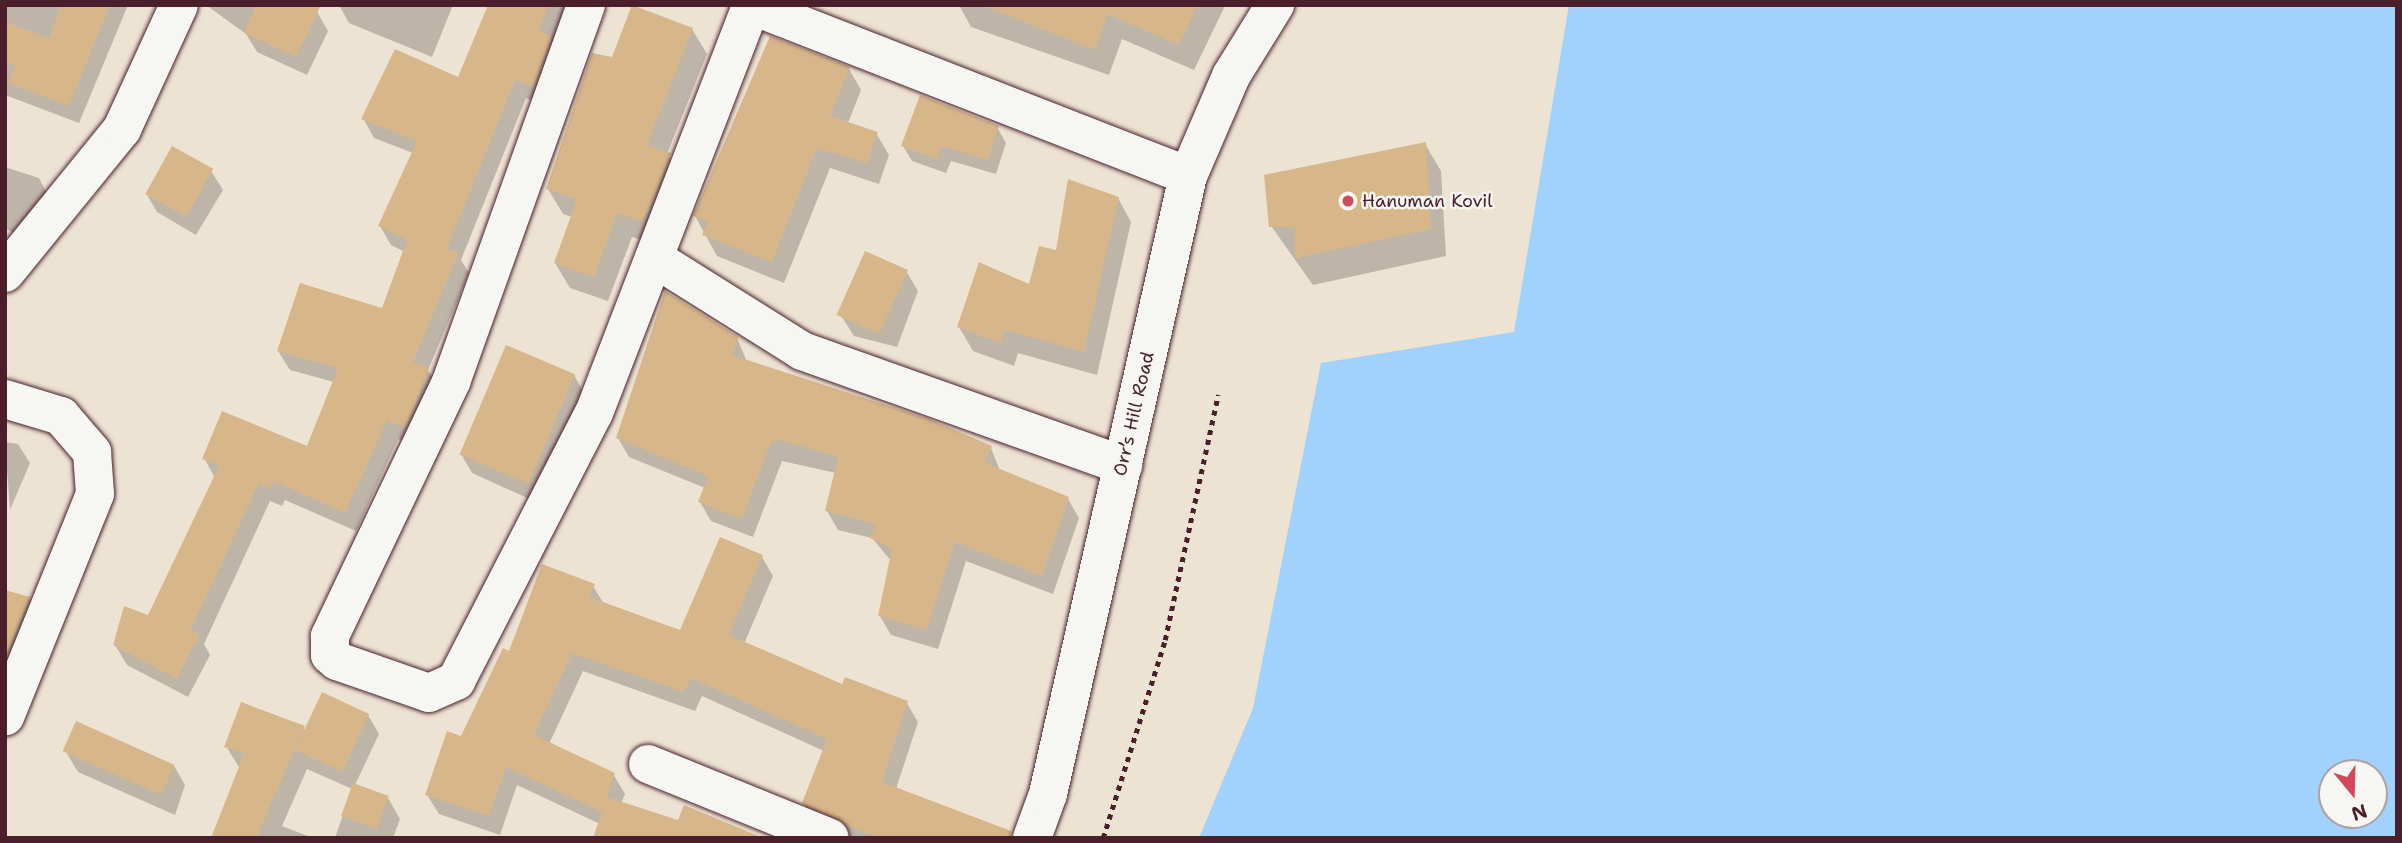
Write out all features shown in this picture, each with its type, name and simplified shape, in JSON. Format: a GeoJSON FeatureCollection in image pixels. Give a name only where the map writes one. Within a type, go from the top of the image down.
{"type":"FeatureCollection","features":[{"type":"Feature","properties":{"kind":"street"},"geometry":{"type":"LineString","coordinates":[[5,273],[122,129],[179,5]]}},
{"type":"Feature","properties":{"kind":"street"},"geometry":{"type":"LineString","coordinates":[[586,5],[452,380],[330,636],[330,655],[337,661],[429,693],[456,681],[594,413],[750,6],[1188,176]]}},
{"type":"Feature","properties":{"kind":"street","name":"Orr’s Hill Road"},"geometry":{"type":"LineString","coordinates":[[1032,838],[1048,794],[1188,176],[1231,76],[1275,5]]}},
{"type":"Feature","properties":{"kind":"street"},"geometry":{"type":"LineString","coordinates":[[654,258],[802,351],[1123,465]]}},
{"type":"Feature","properties":{"kind":"street"},"geometry":{"type":"LineString","coordinates":[[5,399],[61,416],[92,452],[95,494],[5,717]]}},
{"type":"Feature","properties":{"kind":"street"},"geometry":{"type":"LineString","coordinates":[[648,764],[830,838]]}},
{"type":"Feature","properties":{"kind":"path"},"geometry":{"type":"LineString","coordinates":[[1103,838],[1165,640],[1218,395]]}},
{"type":"Feature","properties":{"kind":"water"},"geometry":{"type":"Polygon","coordinates":[[[1569,5],[2397,5],[2397,838],[1199,838],[1253,708],[1321,363],[1514,332],[1569,5]]]}},
{"type":"Feature","properties":{"kind":"building"},"geometry":{"type":"Polygon","coordinates":[[[61,5],[110,5],[69,106],[8,83],[15,66],[5,62],[5,22],[49,38],[61,5]]]}},
{"type":"Feature","properties":{"kind":"building"},"geometry":{"type":"Polygon","coordinates":[[[256,5],[321,5],[296,57],[244,33],[256,5]]]}},
{"type":"Feature","properties":{"kind":"building"},"geometry":{"type":"Polygon","coordinates":[[[488,5],[548,5],[539,31],[552,36],[533,87],[515,80],[447,249],[459,252],[413,362],[429,368],[409,420],[405,427],[387,420],[345,513],[274,481],[271,488],[259,483],[190,631],[200,634],[177,679],[113,645],[124,606],[148,615],[219,466],[202,459],[222,411],[307,446],[338,368],[277,351],[300,283],[382,308],[407,240],[378,226],[417,141],[361,119],[395,49],[458,77],[488,5]]]}},
{"type":"Feature","properties":{"kind":"building"},"geometry":{"type":"Polygon","coordinates":[[[632,5],[693,28],[647,145],[671,153],[653,200],[642,221],[617,213],[594,277],[554,263],[577,199],[546,189],[592,53],[612,57],[632,5]]]}},
{"type":"Feature","properties":{"kind":"building"},"geometry":{"type":"Polygon","coordinates":[[[981,5],[1198,5],[1179,45],[1107,14],[1095,50],[981,5]]]}},
{"type":"Feature","properties":{"kind":"building"},"geometry":{"type":"Polygon","coordinates":[[[770,36],[850,67],[830,116],[878,132],[867,163],[817,148],[772,262],[702,235],[708,221],[693,216],[770,36]]]}},
{"type":"Feature","properties":{"kind":"building"},"geometry":{"type":"Polygon","coordinates":[[[920,95],[999,126],[988,160],[942,146],[937,159],[901,146],[920,95]]]}},
{"type":"Feature","properties":{"kind":"building","name":"Hanuman Kovil"},"geometry":{"type":"Polygon","coordinates":[[[1426,142],[1431,229],[1295,258],[1295,227],[1269,227],[1264,175],[1426,142]]]}},
{"type":"Feature","properties":{"kind":"building"},"geometry":{"type":"Polygon","coordinates":[[[172,146],[213,169],[186,217],[145,194],[172,146]]]}},
{"type":"Feature","properties":{"kind":"building"},"geometry":{"type":"Polygon","coordinates":[[[1068,179],[1119,197],[1084,352],[1005,330],[1001,343],[957,327],[979,262],[1029,284],[1039,246],[1056,250],[1068,179]]]}},
{"type":"Feature","properties":{"kind":"building"},"geometry":{"type":"Polygon","coordinates":[[[865,251],[908,270],[879,334],[837,315],[865,251]]]}},
{"type":"Feature","properties":{"kind":"building"},"geometry":{"type":"Polygon","coordinates":[[[665,291],[738,337],[732,355],[929,419],[992,446],[985,463],[1069,497],[1042,576],[955,542],[927,630],[878,616],[892,548],[870,538],[876,524],[825,511],[838,457],[781,440],[771,442],[742,519],[698,502],[708,476],[616,438],[665,291]]]}},
{"type":"Feature","properties":{"kind":"building"},"geometry":{"type":"Polygon","coordinates":[[[506,345],[575,374],[529,484],[460,455],[506,345]]]}},
{"type":"Feature","properties":{"kind":"building"},"geometry":{"type":"Polygon","coordinates":[[[720,537],[763,555],[729,635],[842,684],[845,677],[908,701],[882,782],[1011,831],[1011,838],[879,838],[848,826],[802,803],[827,739],[691,678],[684,692],[572,653],[534,735],[615,773],[607,797],[678,820],[684,805],[763,838],[593,838],[602,812],[506,767],[489,816],[425,795],[447,731],[461,736],[503,648],[509,651],[542,564],[595,584],[589,597],[680,630],[720,537]]]}},
{"type":"Feature","properties":{"kind":"building"},"geometry":{"type":"Polygon","coordinates":[[[5,590],[30,597],[5,658],[5,590]]]}},
{"type":"Feature","properties":{"kind":"building"},"geometry":{"type":"Polygon","coordinates":[[[322,692],[369,714],[342,772],[295,750],[322,692]]]}},
{"type":"Feature","properties":{"kind":"building"},"geometry":{"type":"Polygon","coordinates":[[[241,702],[305,726],[256,838],[211,838],[244,754],[224,747],[241,702]]]}},
{"type":"Feature","properties":{"kind":"building"},"geometry":{"type":"Polygon","coordinates":[[[76,721],[175,765],[161,795],[63,751],[76,721]]]}},
{"type":"Feature","properties":{"kind":"building"},"geometry":{"type":"Polygon","coordinates":[[[353,783],[389,796],[377,829],[341,816],[353,783]]]}},
{"type":"Feature","properties":{"kind":"place","name":"Hanuman Kovil"},"geometry":{"type":"Point","coordinates":[1348,201]}}]}
